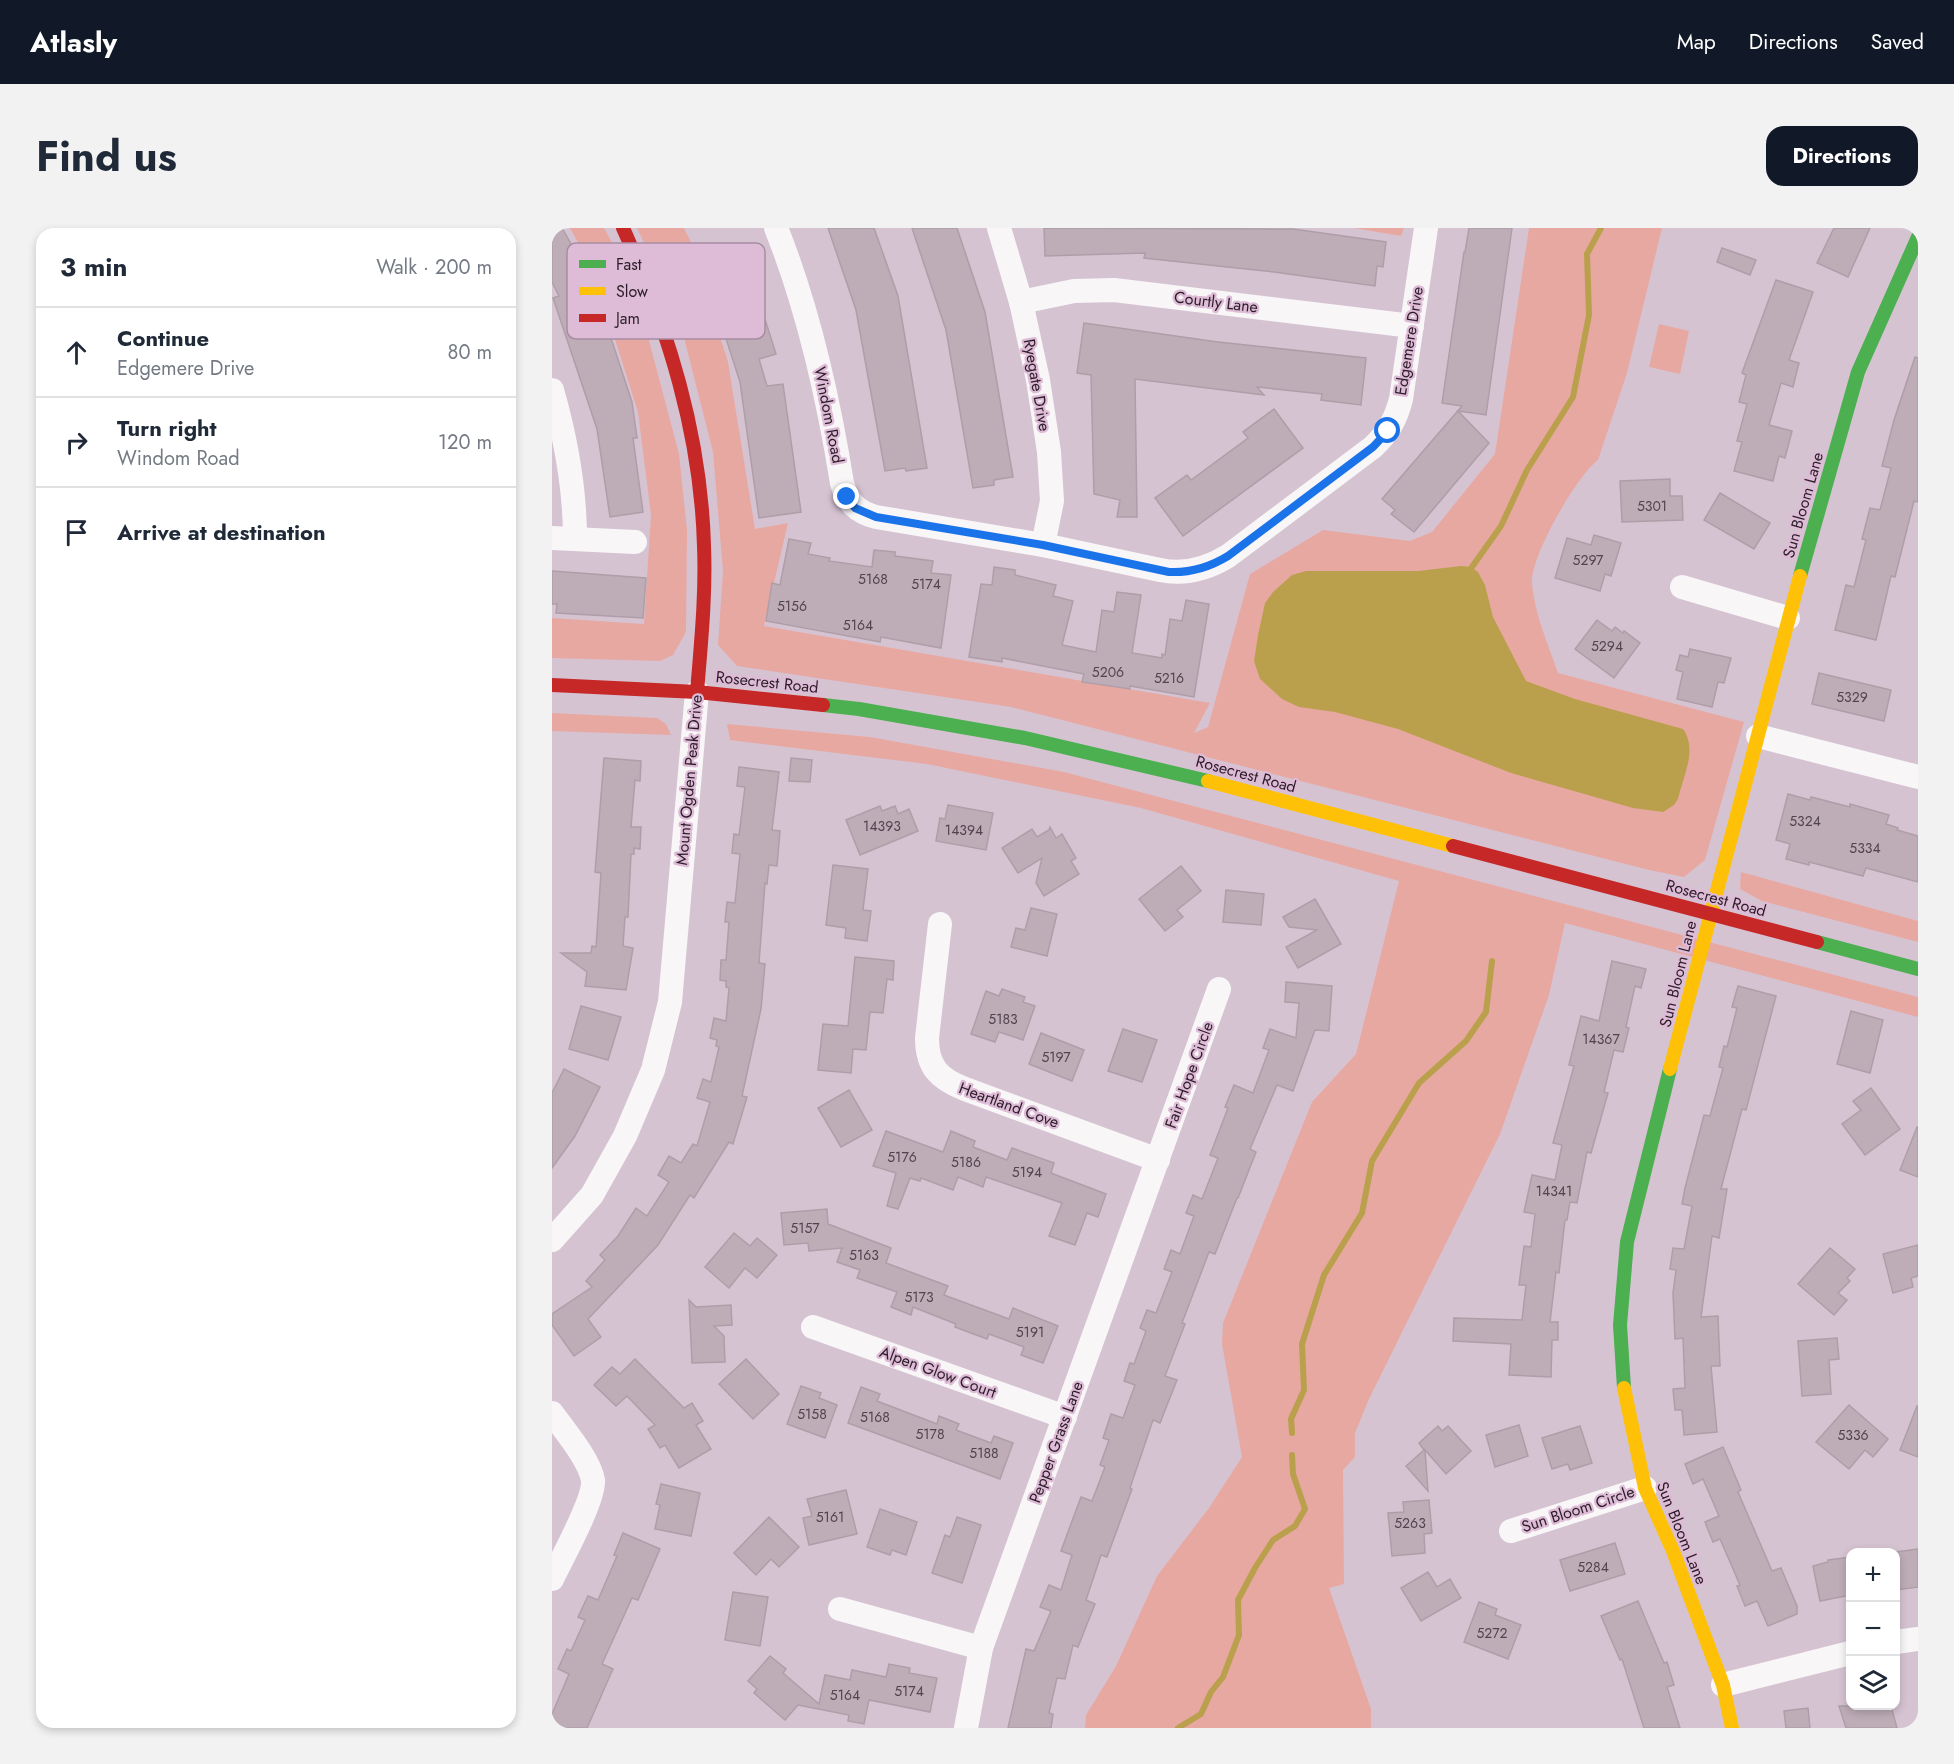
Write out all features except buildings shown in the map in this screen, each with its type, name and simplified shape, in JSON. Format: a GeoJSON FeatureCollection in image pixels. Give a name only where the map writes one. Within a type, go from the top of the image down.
{"type":"FeatureCollection","features":[{"type":"Feature","properties":{"kind":"street","name":"Mount Ogden Peak Drive"},"geometry":{"type":"LineString","coordinates":[[623,228],[629,243]]}},
{"type":"Feature","properties":{"kind":"street","name":"Windom Road"},"geometry":{"type":"LineString","coordinates":[[776,228],[815,345],[826,391],[842,483],[850,502],[861,512],[876,517],[1043,545],[1169,572],[1197,570]]}},
{"type":"Feature","properties":{"kind":"street","name":"Ryegate Drive"},"geometry":{"type":"LineString","coordinates":[[999,228],[1021,302],[1038,380],[1049,452],[1052,501],[1043,545]]}},
{"type":"Feature","properties":{"kind":"street","name":"Edgemere Drive"},"geometry":{"type":"LineString","coordinates":[[1197,570],[1228,556],[1381,440],[1398,411],[1426,228]]}},
{"type":"Feature","properties":{"kind":"street","name":"Sun Bloom Lane"},"geometry":{"type":"LineString","coordinates":[[1732,1728],[1723,1685],[1673,1551],[1645,1488],[1625,1398],[1620,1325],[1627,1242],[1788,618],[1858,372],[1918,237]]}},
{"type":"Feature","properties":{"kind":"street","name":"Courtly Lane"},"geometry":{"type":"LineString","coordinates":[[1021,302],[1074,291],[1114,290],[1412,326]]}},
{"type":"Feature","properties":{"kind":"street","name":"Mount Ogden Peak Drive"},"geometry":{"type":"LineString","coordinates":[[552,1240],[592,1195],[625,1136],[654,1070],[670,1002],[697,692],[704,582],[703,534],[696,464],[688,421],[666,339]]}},
{"type":"Feature","properties":{"kind":"street"},"geometry":{"type":"LineString","coordinates":[[552,390],[571,475],[563,538],[635,542]]}},
{"type":"Feature","properties":{"kind":"street"},"geometry":{"type":"LineString","coordinates":[[1682,587],[1788,618]]}},
{"type":"Feature","properties":{"kind":"street","name":"Rosecrest Road"},"geometry":{"type":"LineString","coordinates":[[552,685],[697,692],[859,709],[1025,738],[1178,773],[1918,969]]}},
{"type":"Feature","properties":{"kind":"street"},"geometry":{"type":"LineString","coordinates":[[1758,736],[1918,777]]}},
{"type":"Feature","properties":{"kind":"street","name":"Heartland Cove"},"geometry":{"type":"LineString","coordinates":[[940,924],[927,1038],[929,1056],[938,1073],[948,1082],[965,1089],[1158,1160]]}},
{"type":"Feature","properties":{"kind":"street","name":"Fair Hope Circle"},"geometry":{"type":"LineString","coordinates":[[1158,1160],[1219,990]]}},
{"type":"Feature","properties":{"kind":"street","name":"Pepper Grass Lane"},"geometry":{"type":"LineString","coordinates":[[966,1728],[981,1648],[1158,1160]]}},
{"type":"Feature","properties":{"kind":"street","name":"Alpen Glow Court"},"geometry":{"type":"LineString","coordinates":[[813,1327],[1065,1417]]}},
{"type":"Feature","properties":{"kind":"street"},"geometry":{"type":"LineString","coordinates":[[552,1413],[587,1463],[593,1484],[588,1502],[552,1580]]}},
{"type":"Feature","properties":{"kind":"street","name":"Sun Bloom Circle"},"geometry":{"type":"LineString","coordinates":[[1511,1530],[1645,1488]]}},
{"type":"Feature","properties":{"kind":"street"},"geometry":{"type":"LineString","coordinates":[[840,1609],[981,1648]]}},
{"type":"Feature","properties":{"kind":"street"},"geometry":{"type":"LineString","coordinates":[[1900,1641],[1918,1639]]}},
{"type":"Feature","properties":{"kind":"street"},"geometry":{"type":"LineString","coordinates":[[1723,1685],[1846,1654]]}},
{"type":"Feature","properties":{"kind":"shaded area"},"geometry":{"type":"Polygon","coordinates":[[[570,228],[604,228],[612,243],[578,243],[570,228]]]}},
{"type":"Feature","properties":{"kind":"shaded area"},"geometry":{"type":"Polygon","coordinates":[[[637,228],[684,228],[691,243],[644,243],[637,228]]]}},
{"type":"Feature","properties":{"kind":"shaded area"},"geometry":{"type":"Polygon","coordinates":[[[1354,228],[1404,228],[1401,236],[1354,228]]]}},
{"type":"Feature","properties":{"kind":"shaded area"},"geometry":{"type":"Polygon","coordinates":[[[1529,228],[1662,228],[1627,373],[1598,460],[1578,482],[1556,518],[1538,556],[1532,584],[1539,618],[1558,673],[1744,722],[1705,860],[1684,877],[1649,870],[1011,707],[737,666],[718,645],[723,571],[713,452],[684,339],[721,339],[728,362],[755,529],[788,523],[764,626],[1210,703],[1194,733],[1208,727],[1250,574],[1323,530],[1410,541],[1432,532],[1495,454],[1529,228]]]}},
{"type":"Feature","properties":{"kind":"shaded area"},"geometry":{"type":"Polygon","coordinates":[[[1659,324],[1689,331],[1680,374],[1649,367],[1659,324]]]}},
{"type":"Feature","properties":{"kind":"shaded area"},"geometry":{"type":"Polygon","coordinates":[[[615,339],[649,339],[679,454],[687,530],[686,632],[673,655],[660,661],[552,658],[552,618],[644,624],[651,515],[638,412],[615,339]]]}},
{"type":"Feature","properties":{"kind":"shaded area"},"geometry":{"type":"Polygon","coordinates":[[[1471,567],[1478,572],[1485,585],[1493,617],[1526,681],[1575,699],[1683,729],[1689,746],[1688,763],[1678,799],[1674,805],[1663,812],[1633,808],[1511,773],[1398,729],[1335,712],[1299,707],[1282,699],[1260,679],[1254,661],[1265,603],[1273,592],[1292,575],[1306,571],[1418,571],[1471,567]]]}},
{"type":"Feature","properties":{"kind":"shaded area"},"geometry":{"type":"Polygon","coordinates":[[[552,713],[657,718],[666,724],[671,735],[552,731],[552,713]]]}},
{"type":"Feature","properties":{"kind":"shaded area"},"geometry":{"type":"Polygon","coordinates":[[[727,724],[870,737],[1064,772],[1918,997],[1918,1017],[1565,923],[1549,995],[1500,1134],[1369,1399],[1355,1433],[1355,1457],[1343,1470],[1344,1584],[1329,1588],[1371,1709],[1371,1728],[1085,1728],[1086,1715],[1116,1666],[1157,1576],[1209,1508],[1242,1457],[1222,1344],[1223,1323],[1312,1102],[1356,1054],[1399,881],[1141,808],[927,764],[730,740],[727,724]]]}},
{"type":"Feature","properties":{"kind":"shaded area"},"geometry":{"type":"Polygon","coordinates":[[[1741,872],[1918,921],[1918,942],[1762,901],[1740,889],[1741,872]]]}},
{"type":"Feature","properties":{"kind":"waterway"},"geometry":{"type":"LineString","coordinates":[[1467,574],[1501,526],[1527,470],[1573,397],[1589,315],[1587,254],[1601,228]]}},
{"type":"Feature","properties":{"kind":"waterway"},"geometry":{"type":"LineString","coordinates":[[1292,1433],[1291,1419],[1304,1390],[1302,1344],[1324,1275],[1362,1213],[1372,1161],[1419,1083],[1466,1041],[1486,1012],[1492,961]]}},
{"type":"Feature","properties":{"kind":"waterway"},"geometry":{"type":"LineString","coordinates":[[1178,1728],[1201,1714],[1211,1692],[1223,1677],[1239,1635],[1238,1600],[1255,1568],[1273,1540],[1295,1526],[1305,1509],[1293,1474],[1292,1455]]}},
{"type":"Feature","properties":{"kind":"traffic: fast"},"geometry":{"type":"LineString","coordinates":[[1800,576],[1858,372],[1918,237]]}},
{"type":"Feature","properties":{"kind":"traffic: fast"},"geometry":{"type":"LineString","coordinates":[[823,705],[859,709],[1025,738],[1208,781]]}},
{"type":"Feature","properties":{"kind":"traffic: fast"},"geometry":{"type":"LineString","coordinates":[[1817,942],[1918,969]]}},
{"type":"Feature","properties":{"kind":"traffic: fast"},"geometry":{"type":"LineString","coordinates":[[1624,1388],[1620,1325],[1627,1242],[1670,1069]]}},
{"type":"Feature","properties":{"kind":"traffic: slow"},"geometry":{"type":"LineString","coordinates":[[1670,1069],[1800,576]]}},
{"type":"Feature","properties":{"kind":"traffic: slow"},"geometry":{"type":"LineString","coordinates":[[1208,781],[1453,846]]}},
{"type":"Feature","properties":{"kind":"traffic: slow"},"geometry":{"type":"LineString","coordinates":[[1624,1388],[1645,1488],[1673,1551],[1723,1685],[1732,1728]]}},
{"type":"Feature","properties":{"kind":"traffic: jam"},"geometry":{"type":"LineString","coordinates":[[623,228],[629,243]]}},
{"type":"Feature","properties":{"kind":"traffic: jam"},"geometry":{"type":"LineString","coordinates":[[667,339],[689,423],[702,504],[703,619],[697,692]]}},
{"type":"Feature","properties":{"kind":"traffic: jam"},"geometry":{"type":"LineString","coordinates":[[552,685],[697,692],[823,705]]}},
{"type":"Feature","properties":{"kind":"traffic: jam"},"geometry":{"type":"LineString","coordinates":[[1453,846],[1817,942]]}},
{"type":"Feature","properties":{"kind":"route"},"geometry":{"type":"LineString","coordinates":[[847,497],[855,508],[876,517],[1043,545],[1169,572],[1188,572],[1208,567],[1228,556],[1373,447],[1388,431]]}}]}
